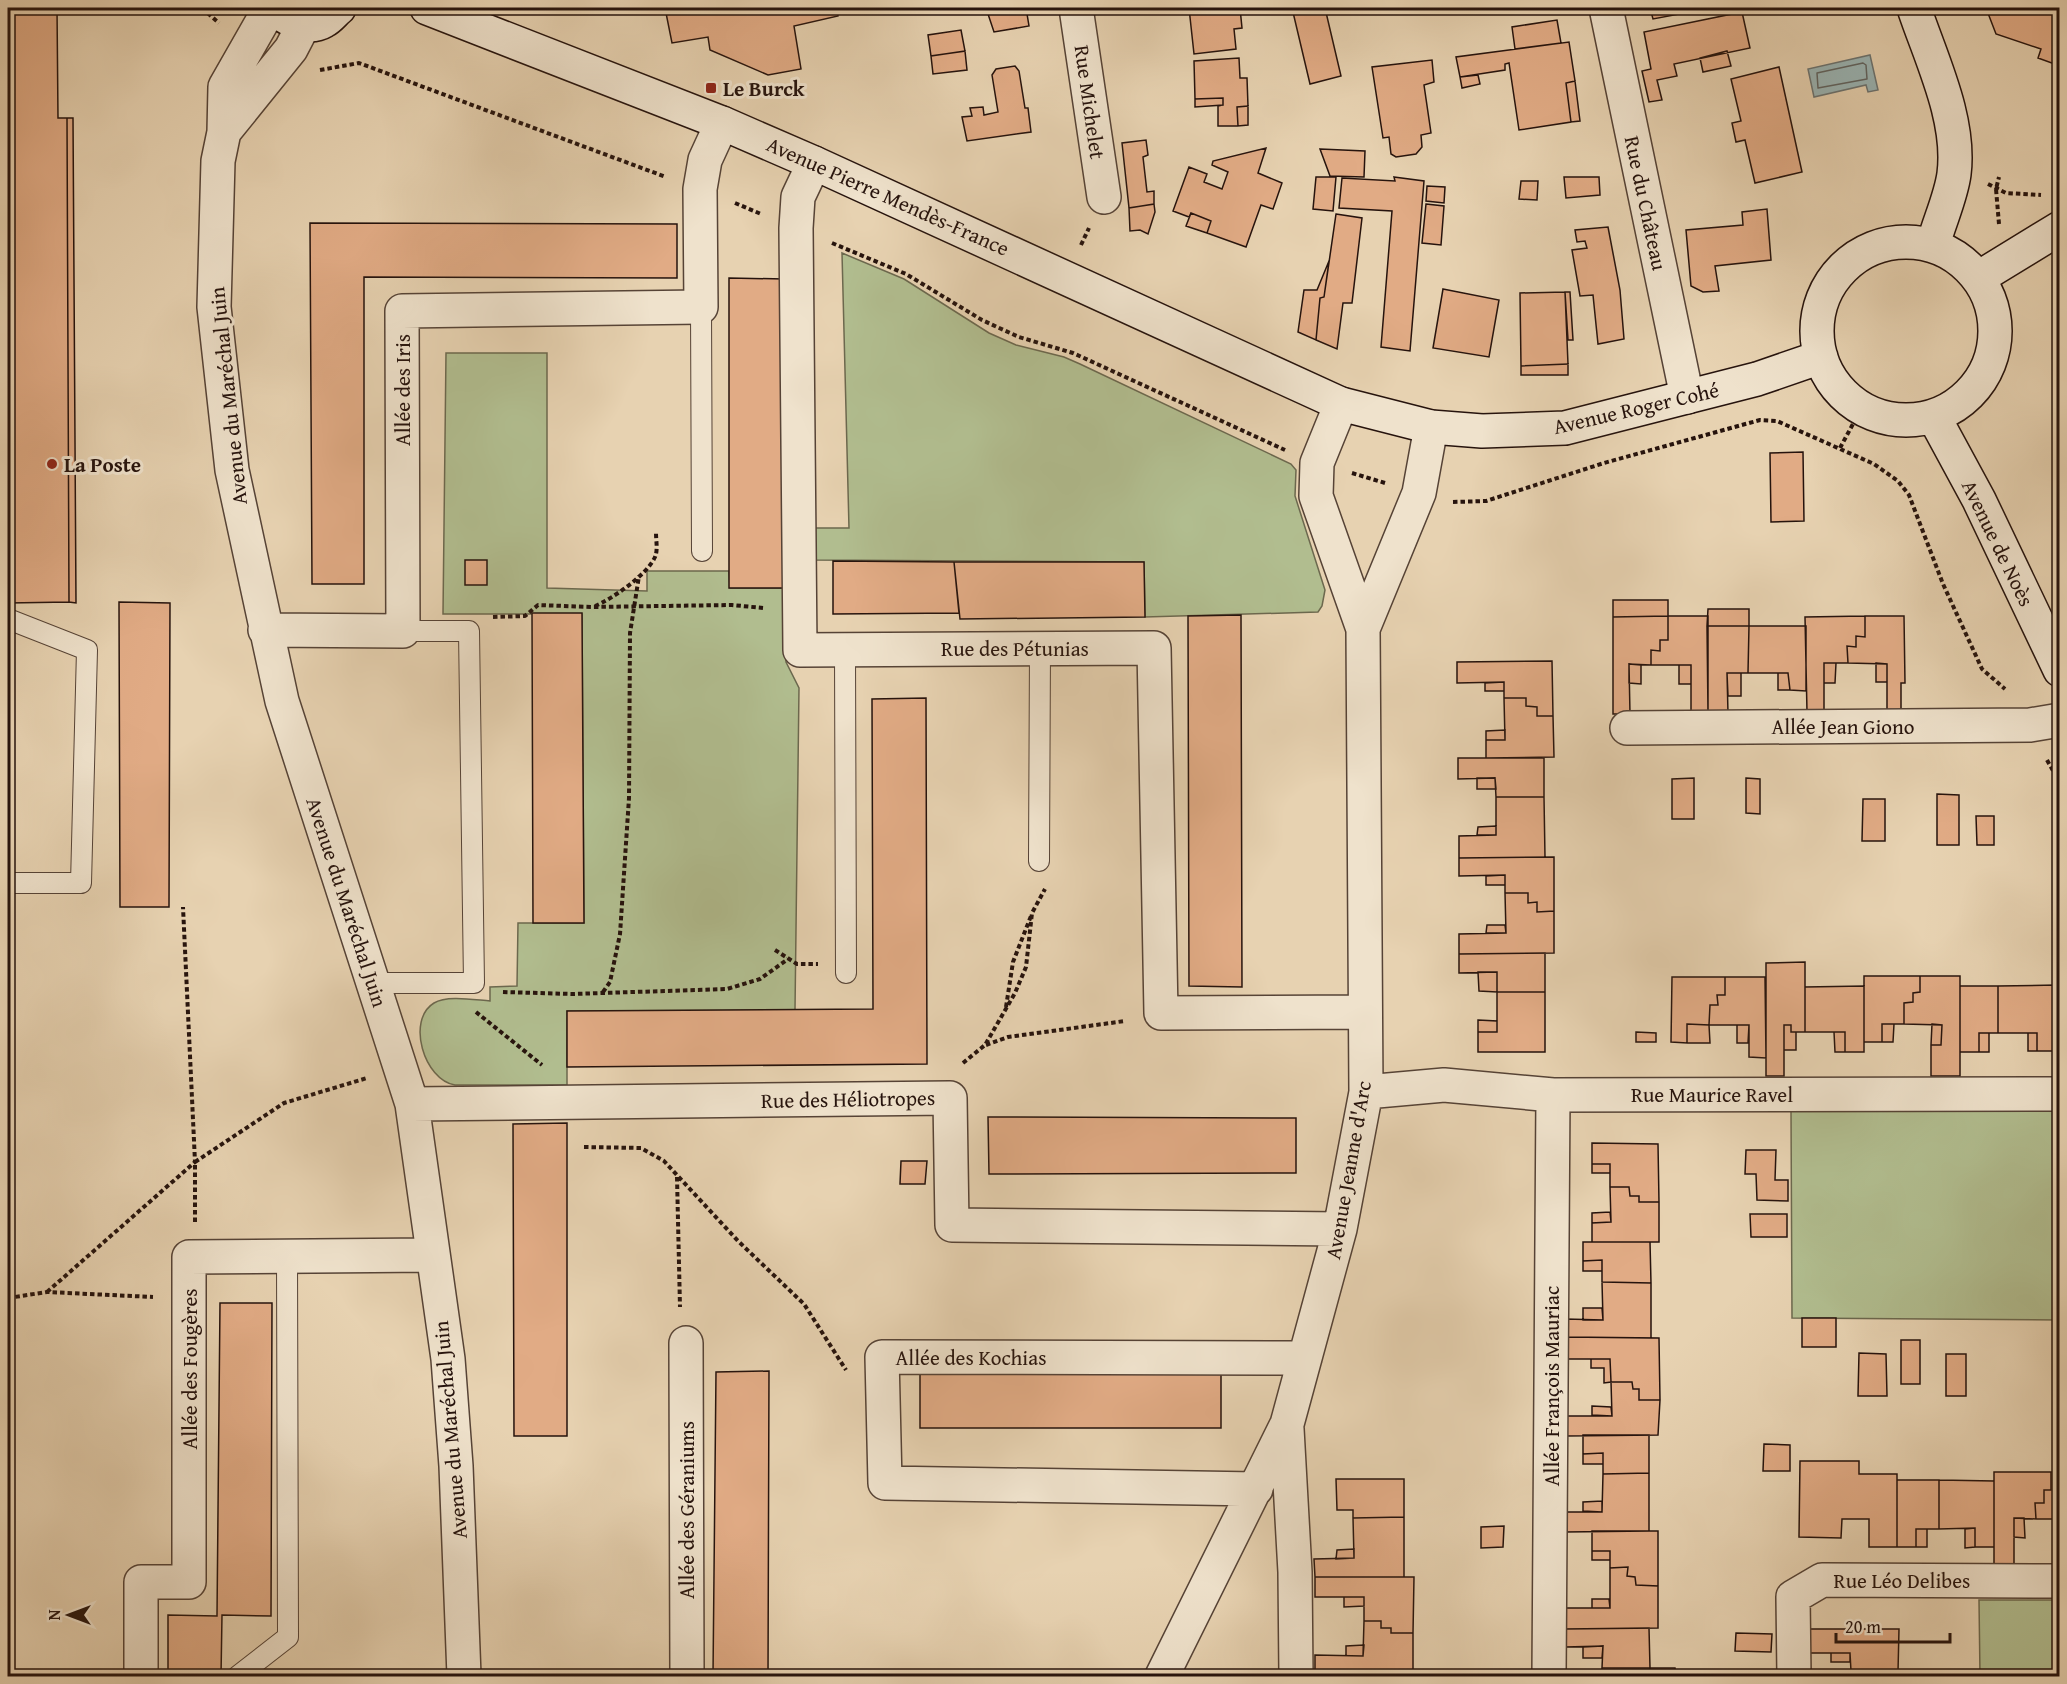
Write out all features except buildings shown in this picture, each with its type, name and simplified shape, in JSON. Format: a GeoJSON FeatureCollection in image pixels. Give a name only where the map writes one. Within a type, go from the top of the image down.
{"type":"FeatureCollection","features":[{"type":"Feature","properties":{"kind":"street","name":"Avenue du Maréchal Juin"},"geometry":{"type":"LineString","coordinates":[[270,8],[225,87],[224,132],[218,161],[214,307],[232,470],[282,701],[412,1104],[431,1255],[448,1359],[454,1442],[464,1677]]}},
{"type":"Feature","properties":{"kind":"street"},"geometry":{"type":"LineString","coordinates":[[276,8],[281,15],[304,24],[324,22],[339,8]]}},
{"type":"Feature","properties":{"kind":"street","name":"Avenue Pierre Mendès-France"},"geometry":{"type":"LineString","coordinates":[[428,8],[459,14],[814,162],[1341,404]]}},
{"type":"Feature","properties":{"kind":"street","name":"Rue Michelet"},"geometry":{"type":"LineString","coordinates":[[1076,8],[1104,197]]}},
{"type":"Feature","properties":{"kind":"street","name":"Rue du Château"},"geometry":{"type":"LineString","coordinates":[[1606,8],[1688,397]]}},
{"type":"Feature","properties":{"kind":"street"},"geometry":{"type":"LineString","coordinates":[[1914,8],[1947,107],[1955,155],[1954,176],[1933,245]]}},
{"type":"Feature","properties":{"kind":"street","name":"Avenue du Maréchal Juin"},"geometry":{"type":"LineString","coordinates":[[224,132],[291,49],[304,24]]}},
{"type":"Feature","properties":{"kind":"street"},"geometry":{"type":"LineString","coordinates":[[701,307],[700,189],[705,160],[722,123]]}},
{"type":"Feature","properties":{"kind":"street","name":"Rue des Pétunias"},"geometry":{"type":"LineString","coordinates":[[814,162],[798,197],[795,277],[800,650],[1154,648],[1161,1013]]}},
{"type":"Feature","properties":{"kind":"street"},"geometry":{"type":"LineString","coordinates":[[1980,277],[2060,228]]}},
{"type":"Feature","properties":{"kind":"street"},"geometry":{"type":"LineString","coordinates":[[1904,241],[1933,245],[1958,258],[1980,277],[1992,305],[1996,336],[1989,366],[1976,388],[1957,405],[1934,417],[1909,421],[1885,419],[1861,409],[1843,395],[1829,377],[1821,357],[1816,333],[1819,310],[1830,283],[1849,261],[1875,246],[1904,241]]}},
{"type":"Feature","properties":{"kind":"street","name":"Allée des Iris"},"geometry":{"type":"LineString","coordinates":[[404,631],[402,310],[701,307]]}},
{"type":"Feature","properties":{"kind":"street","name":"Avenue Roger Cohé"},"geometry":{"type":"LineString","coordinates":[[1341,404],[1431,428],[1482,431],[1565,428],[1757,379],[1821,357]]}},
{"type":"Feature","properties":{"kind":"street","name":"Avenue Jeanne d'Arc"},"geometry":{"type":"LineString","coordinates":[[1162,1677],[1287,1424],[1340,1229],[1366,1092],[1363,629],[1316,496],[1317,463],[1341,404]]}},
{"type":"Feature","properties":{"kind":"street","name":"Avenue de Noès"},"geometry":{"type":"LineString","coordinates":[[1934,417],[1978,500],[2060,670]]}},
{"type":"Feature","properties":{"kind":"street","name":"Avenue Jeanne d'Arc"},"geometry":{"type":"LineString","coordinates":[[1363,629],[1419,493],[1431,428]]}},
{"type":"Feature","properties":{"kind":"street"},"geometry":{"type":"LineString","coordinates":[[265,630],[404,631]]}},
{"type":"Feature","properties":{"kind":"street","name":"Allée Jean Giono"},"geometry":{"type":"LineString","coordinates":[[1627,728],[2045,722]]}},
{"type":"Feature","properties":{"kind":"street"},"geometry":{"type":"LineString","coordinates":[[1161,1013],[1365,1012]]}},
{"type":"Feature","properties":{"kind":"street","name":"Rue Maurice Ravel"},"geometry":{"type":"LineString","coordinates":[[1366,1092],[1444,1086],[1553,1095],[2060,1094]]}},
{"type":"Feature","properties":{"kind":"street","name":"Allée François Mauriac"},"geometry":{"type":"LineString","coordinates":[[1549,1677],[1553,1095]]}},
{"type":"Feature","properties":{"kind":"street","name":"Rue des Héliotropes"},"geometry":{"type":"LineString","coordinates":[[412,1104],[950,1098],[952,1225],[1340,1229]]}},
{"type":"Feature","properties":{"kind":"street"},"geometry":{"type":"LineString","coordinates":[[189,1257],[431,1255]]}},
{"type":"Feature","properties":{"kind":"street","name":"Allée des Fougères"},"geometry":{"type":"LineString","coordinates":[[141,1677],[141,1582],[189,1582],[189,1257]]}},
{"type":"Feature","properties":{"kind":"street","name":"Allée des Géraniums"},"geometry":{"type":"LineString","coordinates":[[686,1343],[687,1677]]}},
{"type":"Feature","properties":{"kind":"street","name":"Allée des Kochias"},"geometry":{"type":"LineString","coordinates":[[1256,1489],[885,1483],[882,1357],[1305,1358]]}},
{"type":"Feature","properties":{"kind":"street"},"geometry":{"type":"LineString","coordinates":[[1287,1424],[1295,1572],[1296,1677]]}},
{"type":"Feature","properties":{"kind":"street","name":"Rue Léo Delibes"},"geometry":{"type":"LineString","coordinates":[[1794,1677],[1793,1597],[1822,1580],[2060,1581]]}},
{"type":"Feature","properties":{"kind":"lane"},"geometry":{"type":"LineString","coordinates":[[701,307],[702,551]]}},
{"type":"Feature","properties":{"kind":"lane"},"geometry":{"type":"LineString","coordinates":[[8,619],[87,650],[81,883],[8,883]]}},
{"type":"Feature","properties":{"kind":"lane"},"geometry":{"type":"LineString","coordinates":[[374,983],[474,982],[470,632],[404,631]]}},
{"type":"Feature","properties":{"kind":"lane"},"geometry":{"type":"LineString","coordinates":[[1039,861],[1040,648]]}},
{"type":"Feature","properties":{"kind":"lane"},"geometry":{"type":"LineString","coordinates":[[845,649],[846,968]]}},
{"type":"Feature","properties":{"kind":"lane"},"geometry":{"type":"LineString","coordinates":[[238,1677],[288,1637],[287,1255]]}},
{"type":"Feature","properties":{"kind":"path"},"geometry":{"type":"LineString","coordinates":[[202,8],[224,29]]}},
{"type":"Feature","properties":{"kind":"path"},"geometry":{"type":"LineString","coordinates":[[314,71],[359,63],[677,181]]}},
{"type":"Feature","properties":{"kind":"path"},"geometry":{"type":"LineString","coordinates":[[1954,176],[1981,179],[1996,189],[2020,195],[2046,195]]}},
{"type":"Feature","properties":{"kind":"path"},"geometry":{"type":"LineString","coordinates":[[2000,177],[1996,189],[2000,227]]}},
{"type":"Feature","properties":{"kind":"path"},"geometry":{"type":"LineString","coordinates":[[730,201],[770,217]]}},
{"type":"Feature","properties":{"kind":"path"},"geometry":{"type":"LineString","coordinates":[[829,242],[906,274],[982,320],[1018,337],[1073,353],[1288,451]]}},
{"type":"Feature","properties":{"kind":"path"},"geometry":{"type":"LineString","coordinates":[[1840,448],[1861,409]]}},
{"type":"Feature","properties":{"kind":"path"},"geometry":{"type":"LineString","coordinates":[[1443,501],[1486,501],[1604,463],[1760,420],[1777,421],[1840,448],[1874,464],[1898,481],[1909,495],[1943,584],[1982,669],[2045,722],[2060,783]]}},
{"type":"Feature","properties":{"kind":"path"},"geometry":{"type":"LineString","coordinates":[[1346,472],[1388,484]]}},
{"type":"Feature","properties":{"kind":"path"},"geometry":{"type":"LineString","coordinates":[[591,607],[613,597],[639,576],[655,558],[657,533]]}},
{"type":"Feature","properties":{"kind":"path"},"geometry":{"type":"LineString","coordinates":[[603,992],[610,982],[620,934],[629,798],[630,633],[639,576]]}},
{"type":"Feature","properties":{"kind":"path"},"geometry":{"type":"LineString","coordinates":[[470,632],[492,617],[525,616],[538,605],[634,607],[750,605],[773,610],[779,617],[800,617]]}},
{"type":"Feature","properties":{"kind":"path"},"geometry":{"type":"LineString","coordinates":[[1005,1011],[1013,962],[1032,913],[1049,878],[1047,868],[1039,861]]}},
{"type":"Feature","properties":{"kind":"path"},"geometry":{"type":"LineString","coordinates":[[183,907],[195,1162],[195,1239],[189,1257]]}},
{"type":"Feature","properties":{"kind":"path"},"geometry":{"type":"LineString","coordinates":[[985,1045],[1005,1011],[1026,967],[1032,913]]}},
{"type":"Feature","properties":{"kind":"path"},"geometry":{"type":"LineString","coordinates":[[775,950],[797,964],[846,968]]}},
{"type":"Feature","properties":{"kind":"path"},"geometry":{"type":"LineString","coordinates":[[474,982],[493,992],[544,994],[728,989],[760,978],[788,959]]}},
{"type":"Feature","properties":{"kind":"path"},"geometry":{"type":"LineString","coordinates":[[424,982],[459,1000],[547,1068]]}},
{"type":"Feature","properties":{"kind":"path"},"geometry":{"type":"LineString","coordinates":[[956,1068],[985,1045],[1008,1037],[1109,1024],[1161,1013]]}},
{"type":"Feature","properties":{"kind":"path"},"geometry":{"type":"LineString","coordinates":[[542,1065],[564,1102]]}},
{"type":"Feature","properties":{"kind":"path"},"geometry":{"type":"LineString","coordinates":[[46,1292],[195,1162],[284,1103],[399,1068]]}},
{"type":"Feature","properties":{"kind":"path"},"geometry":{"type":"LineString","coordinates":[[584,1147],[641,1148],[664,1161],[738,1241],[804,1304],[838,1360],[853,1377],[884,1403]]}},
{"type":"Feature","properties":{"kind":"path"},"geometry":{"type":"LineString","coordinates":[[676,1174],[680,1309],[689,1323],[686,1343]]}},
{"type":"Feature","properties":{"kind":"path"},"geometry":{"type":"LineString","coordinates":[[8,1299],[46,1292],[189,1298]]}},
{"type":"Feature","properties":{"kind":"green space"},"geometry":{"type":"Polygon","coordinates":[[[842,253],[904,279],[989,333],[1016,345],[1064,357],[1291,464],[1296,470],[1295,496],[1325,590],[1322,606],[1318,612],[1145,617],[1144,562],[813,560],[813,528],[849,528],[842,253]]]}},
{"type":"Feature","properties":{"kind":"green space"},"geometry":{"type":"Polygon","coordinates":[[[446,353],[547,353],[547,588],[647,591],[647,571],[729,571],[730,588],[783,588],[786,662],[799,688],[795,1010],[567,1011],[567,1085],[455,1085],[444,1081],[427,1061],[422,1049],[421,1022],[426,1011],[434,1003],[446,999],[490,1001],[490,987],[517,986],[518,923],[584,923],[582,614],[443,614],[446,353]]]}},
{"type":"Feature","properties":{"kind":"green space"},"geometry":{"type":"Polygon","coordinates":[[[2059,1109],[2059,1320],[1792,1318],[1791,1111],[2059,1109]]]}},
{"type":"Feature","properties":{"kind":"green space"},"geometry":{"type":"Polygon","coordinates":[[[1979,1600],[2059,1600],[2059,1676],[1980,1676],[1979,1600]]]}},
{"type":"Feature","properties":{"kind":"water"},"geometry":{"type":"Polygon","coordinates":[[[1870,55],[1878,90],[1868,92],[1866,85],[1814,97],[1808,69],[1870,55]]]}},
{"type":"Feature","properties":{"kind":"place","name":"Le Burck"},"geometry":{"type":"Point","coordinates":[711,88]}},
{"type":"Feature","properties":{"kind":"place","name":"La Poste"},"geometry":{"type":"Point","coordinates":[52,464]}}]}
